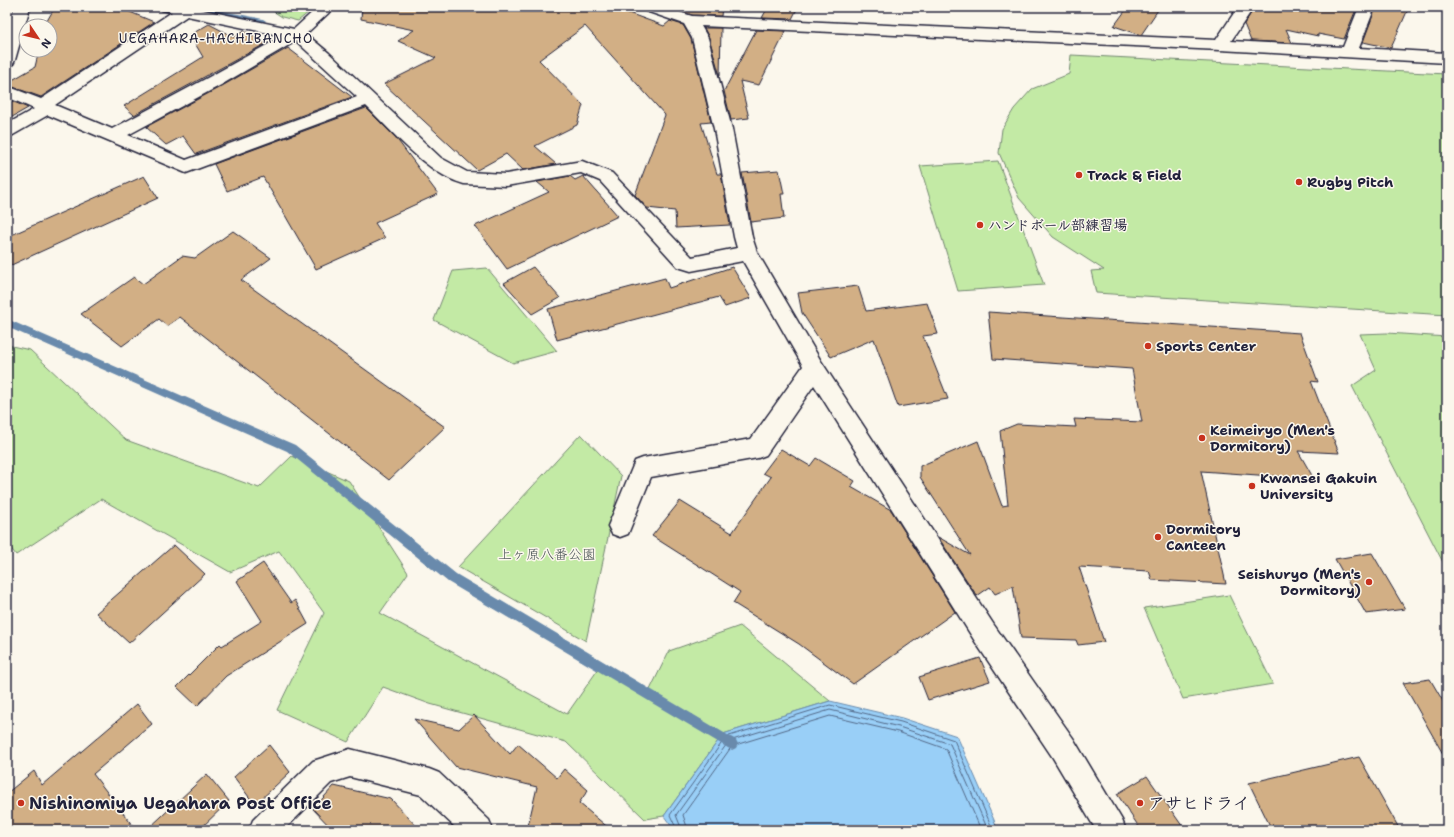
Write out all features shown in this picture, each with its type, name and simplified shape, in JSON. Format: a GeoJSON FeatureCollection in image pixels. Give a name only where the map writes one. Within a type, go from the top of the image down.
{"type":"FeatureCollection","features":[{"type":"Feature","properties":{"kind":"street"},"geometry":{"type":"LineString","coordinates":[[7,59],[22,7]]}},
{"type":"Feature","properties":{"kind":"street"},"geometry":{"type":"LineString","coordinates":[[167,7],[297,34],[323,56],[435,162],[464,178],[506,180],[582,167],[606,177],[685,262],[691,264],[748,253]]}},
{"type":"Feature","properties":{"kind":"street"},"geometry":{"type":"LineString","coordinates":[[113,136],[215,82],[297,34],[327,7]]}},
{"type":"Feature","properties":{"kind":"street"},"geometry":{"type":"LineString","coordinates":[[648,7],[690,21],[1220,45],[1447,58]]}},
{"type":"Feature","properties":{"kind":"street"},"geometry":{"type":"LineString","coordinates":[[1220,45],[1246,7]]}},
{"type":"Feature","properties":{"kind":"street"},"geometry":{"type":"LineString","coordinates":[[1349,53],[1367,7]]}},
{"type":"Feature","properties":{"kind":"street"},"geometry":{"type":"LineString","coordinates":[[7,131],[45,107],[184,11]]}},
{"type":"Feature","properties":{"kind":"street"},"geometry":{"type":"LineString","coordinates":[[690,21],[700,38],[720,114],[743,237],[748,253],[814,367],[985,634],[1064,748],[1112,830]]}},
{"type":"Feature","properties":{"kind":"street"},"geometry":{"type":"LineString","coordinates":[[7,91],[186,167],[368,99]]}},
{"type":"Feature","properties":{"kind":"street"},"geometry":{"type":"LineString","coordinates":[[620,526],[644,468],[758,448],[814,367]]}},
{"type":"Feature","properties":{"kind":"street"},"geometry":{"type":"LineString","coordinates":[[263,830],[323,771],[350,763],[429,783],[479,830]]}},
{"type":"Feature","properties":{"kind":"green space"},"geometry":{"type":"Polygon","coordinates":[[[267,7],[315,7],[298,21],[282,17],[267,7]]]}},
{"type":"Feature","properties":{"kind":"green space"},"geometry":{"type":"Polygon","coordinates":[[[1071,55],[1447,74],[1447,315],[1096,293],[1091,271],[1104,270],[1053,237],[1019,198],[999,153],[1002,129],[1014,109],[1032,89],[1069,74],[1071,55]]]}},
{"type":"Feature","properties":{"kind":"green space","name":"ハンドボール部練習場"},"geometry":{"type":"Polygon","coordinates":[[[998,161],[1044,285],[958,291],[920,166],[998,161]]]}},
{"type":"Feature","properties":{"kind":"green space"},"geometry":{"type":"Polygon","coordinates":[[[487,268],[557,351],[513,363],[434,320],[453,271],[487,268]]]}},
{"type":"Feature","properties":{"kind":"green space"},"geometry":{"type":"Polygon","coordinates":[[[1387,333],[1447,337],[1447,570],[1352,386],[1376,370],[1360,334],[1387,333]]]}},
{"type":"Feature","properties":{"kind":"green space"},"geometry":{"type":"Polygon","coordinates":[[[7,345],[30,350],[126,440],[259,488],[292,456],[349,481],[408,573],[380,613],[567,714],[599,668],[647,696],[669,651],[740,626],[830,701],[723,734],[664,816],[645,819],[566,742],[430,704],[383,687],[348,742],[277,710],[324,613],[279,551],[230,572],[101,499],[16,555],[7,543],[7,345]]]}},
{"type":"Feature","properties":{"kind":"green space","name":"上ヶ原八番公園"},"geometry":{"type":"Polygon","coordinates":[[[581,434],[621,476],[586,641],[458,567],[581,434]]]}},
{"type":"Feature","properties":{"kind":"green space"},"geometry":{"type":"Polygon","coordinates":[[[1229,595],[1273,684],[1183,699],[1144,608],[1229,595]]]}},
{"type":"Feature","properties":{"kind":"water"},"geometry":{"type":"Polygon","coordinates":[[[830,701],[902,718],[957,736],[997,830],[674,830],[664,816],[723,734],[830,701]]]}},
{"type":"Feature","properties":{"kind":"building"},"geometry":{"type":"Polygon","coordinates":[[[55,7],[118,7],[154,22],[41,97],[7,85],[7,83],[35,67],[37,58],[58,58],[58,18],[49,18],[55,7]]]}},
{"type":"Feature","properties":{"kind":"building"},"geometry":{"type":"Polygon","coordinates":[[[362,7],[612,7],[664,26],[670,21],[683,25],[691,39],[711,122],[701,123],[717,174],[721,174],[730,225],[676,228],[675,211],[647,208],[635,195],[665,115],[585,26],[539,60],[583,105],[577,125],[535,146],[556,164],[523,170],[506,154],[477,170],[384,84],[436,58],[398,41],[414,30],[361,19],[362,7]]]}},
{"type":"Feature","properties":{"kind":"building"},"geometry":{"type":"Polygon","coordinates":[[[685,7],[722,7],[721,16],[692,15],[680,11],[685,7]]]}},
{"type":"Feature","properties":{"kind":"building"},"geometry":{"type":"Polygon","coordinates":[[[768,7],[798,7],[792,19],[762,18],[768,7]]]}},
{"type":"Feature","properties":{"kind":"building"},"geometry":{"type":"Polygon","coordinates":[[[1128,7],[1160,7],[1141,35],[1114,26],[1128,7]]]}},
{"type":"Feature","properties":{"kind":"building"},"geometry":{"type":"Polygon","coordinates":[[[1255,7],[1357,7],[1344,39],[1318,34],[1318,36],[1286,29],[1292,43],[1251,41],[1244,24],[1255,7]]]}},
{"type":"Feature","properties":{"kind":"building"},"geometry":{"type":"Polygon","coordinates":[[[1376,7],[1409,7],[1391,48],[1363,42],[1376,7]]]}},
{"type":"Feature","properties":{"kind":"building"},"geometry":{"type":"Polygon","coordinates":[[[209,24],[234,37],[244,31],[267,43],[134,115],[124,106],[203,57],[190,35],[209,24]]]}},
{"type":"Feature","properties":{"kind":"building"},"geometry":{"type":"Polygon","coordinates":[[[704,28],[721,28],[720,76],[709,38],[704,28]]]}},
{"type":"Feature","properties":{"kind":"building"},"geometry":{"type":"Polygon","coordinates":[[[756,30],[786,31],[759,85],[740,81],[749,118],[731,120],[724,91],[756,30]]]}},
{"type":"Feature","properties":{"kind":"building"},"geometry":{"type":"Polygon","coordinates":[[[288,48],[352,97],[196,154],[183,136],[166,145],[146,127],[222,86],[288,48]]]}},
{"type":"Feature","properties":{"kind":"building"},"geometry":{"type":"Polygon","coordinates":[[[7,99],[28,108],[7,120],[7,99]]]}},
{"type":"Feature","properties":{"kind":"building"},"geometry":{"type":"Polygon","coordinates":[[[366,108],[396,138],[438,194],[375,223],[385,238],[316,269],[263,177],[227,191],[214,164],[366,108]]]}},
{"type":"Feature","properties":{"kind":"building"},"geometry":{"type":"Polygon","coordinates":[[[779,170],[784,194],[781,194],[784,218],[751,222],[742,173],[779,170]]]}},
{"type":"Feature","properties":{"kind":"building"},"geometry":{"type":"Polygon","coordinates":[[[144,176],[158,198],[7,267],[7,237],[144,176]]]}},
{"type":"Feature","properties":{"kind":"building"},"geometry":{"type":"Polygon","coordinates":[[[570,176],[575,180],[583,176],[618,216],[507,269],[475,226],[549,192],[537,182],[570,176]]]}},
{"type":"Feature","properties":{"kind":"building"},"geometry":{"type":"Polygon","coordinates":[[[233,231],[271,258],[241,280],[445,427],[389,480],[180,317],[167,326],[159,319],[122,346],[81,314],[134,277],[143,284],[182,256],[195,258],[233,231]]]}},
{"type":"Feature","properties":{"kind":"building"},"geometry":{"type":"Polygon","coordinates":[[[533,267],[560,298],[532,314],[504,283],[533,267]]]}},
{"type":"Feature","properties":{"kind":"building"},"geometry":{"type":"Polygon","coordinates":[[[732,267],[751,298],[725,307],[719,297],[557,340],[548,309],[665,278],[669,288],[732,267]]]}},
{"type":"Feature","properties":{"kind":"building"},"geometry":{"type":"Polygon","coordinates":[[[858,286],[866,311],[927,303],[938,334],[923,336],[948,399],[898,407],[874,339],[831,357],[802,313],[798,293],[858,286]]]}},
{"type":"Feature","properties":{"kind":"building"},"geometry":{"type":"Polygon","coordinates":[[[988,312],[1300,333],[1318,382],[1311,381],[1339,453],[1298,451],[1314,479],[1201,471],[1226,584],[1152,580],[1149,571],[1079,567],[1104,642],[1078,645],[1076,640],[1021,638],[1013,586],[995,594],[990,587],[977,596],[938,537],[970,555],[920,477],[920,466],[978,441],[1002,506],[1008,505],[1000,431],[1017,424],[1076,427],[1074,419],[1142,422],[1132,369],[993,359],[988,312]]]}},
{"type":"Feature","properties":{"kind":"building"},"geometry":{"type":"Polygon","coordinates":[[[781,449],[810,466],[816,458],[855,481],[851,487],[891,510],[955,612],[853,684],[799,644],[733,603],[740,592],[652,536],[680,501],[732,533],[771,477],[763,473],[781,449]]]}},
{"type":"Feature","properties":{"kind":"building"},"geometry":{"type":"Polygon","coordinates":[[[174,545],[205,574],[129,643],[96,613],[174,545]]]}},
{"type":"Feature","properties":{"kind":"building"},"geometry":{"type":"Polygon","coordinates":[[[1372,553],[1405,609],[1366,614],[1335,559],[1372,553]]]}},
{"type":"Feature","properties":{"kind":"building"},"geometry":{"type":"Polygon","coordinates":[[[263,563],[291,603],[295,600],[308,624],[226,676],[197,706],[177,687],[220,644],[222,646],[262,621],[237,581],[263,563]]]}},
{"type":"Feature","properties":{"kind":"building"},"geometry":{"type":"Polygon","coordinates":[[[980,658],[990,681],[928,700],[919,677],[980,658]]]}},
{"type":"Feature","properties":{"kind":"building"},"geometry":{"type":"Polygon","coordinates":[[[1430,679],[1447,708],[1447,761],[1403,683],[1430,679]]]}},
{"type":"Feature","properties":{"kind":"building"},"geometry":{"type":"Polygon","coordinates":[[[137,704],[152,724],[93,774],[136,830],[7,830],[7,793],[34,771],[42,785],[137,704]]]}},
{"type":"Feature","properties":{"kind":"building"},"geometry":{"type":"Polygon","coordinates":[[[474,715],[510,754],[518,744],[557,778],[564,769],[588,790],[579,803],[611,830],[527,830],[537,787],[456,767],[414,719],[459,729],[474,715]]]}},
{"type":"Feature","properties":{"kind":"building"},"geometry":{"type":"Polygon","coordinates":[[[269,745],[290,772],[255,805],[234,777],[269,745]]]}},
{"type":"Feature","properties":{"kind":"building"},"geometry":{"type":"Polygon","coordinates":[[[1359,757],[1400,830],[1272,830],[1249,783],[1359,757]]]}},
{"type":"Feature","properties":{"kind":"building"},"geometry":{"type":"Polygon","coordinates":[[[207,774],[229,801],[199,830],[147,830],[207,774]]]}},
{"type":"Feature","properties":{"kind":"building"},"geometry":{"type":"Polygon","coordinates":[[[1147,776],[1185,830],[1141,830],[1117,794],[1147,776]]]}},
{"type":"Feature","properties":{"kind":"building"},"geometry":{"type":"Polygon","coordinates":[[[334,786],[391,799],[420,830],[333,830],[313,809],[334,786]]]}},
{"type":"Feature","properties":{"kind":"waterway"},"geometry":{"type":"LineString","coordinates":[[193,7],[263,21]]}},
{"type":"Feature","properties":{"kind":"waterway"},"geometry":{"type":"LineString","coordinates":[[7,323],[291,448],[452,578],[732,744]]}},
{"type":"Feature","properties":{"kind":"place","name":"Track & Field"},"geometry":{"type":"Point","coordinates":[1079,175]}},
{"type":"Feature","properties":{"kind":"place","name":"Rugby Pitch"},"geometry":{"type":"Point","coordinates":[1299,182]}},
{"type":"Feature","properties":{"kind":"place","name":"ハンドボール部練習場"},"geometry":{"type":"Point","coordinates":[980,225]}},
{"type":"Feature","properties":{"kind":"place","name":"Sports Center"},"geometry":{"type":"Point","coordinates":[1148,346]}},
{"type":"Feature","properties":{"kind":"place","name":"Keimeiryo (Men's Dormitory)"},"geometry":{"type":"Point","coordinates":[1202,438]}},
{"type":"Feature","properties":{"kind":"place","name":"Kwansei Gakuin University"},"geometry":{"type":"Point","coordinates":[1252,486]}},
{"type":"Feature","properties":{"kind":"place","name":"Dormitory Canteen"},"geometry":{"type":"Point","coordinates":[1158,537]}},
{"type":"Feature","properties":{"kind":"place","name":"Seishuryo (Men's Dormitory)"},"geometry":{"type":"Point","coordinates":[1369,582]}},
{"type":"Feature","properties":{"kind":"place","name":"Nishinomiya Uegahara Post Office"},"geometry":{"type":"Point","coordinates":[21,803]}},
{"type":"Feature","properties":{"kind":"place","name":"アサヒドライ"},"geometry":{"type":"Point","coordinates":[1140,803]}},
{"type":"Feature","properties":{"kind":"district","name":"UEGAHARA-HACHIBANCHO"},"geometry":{"type":"Point","coordinates":[216,38]}}]}
